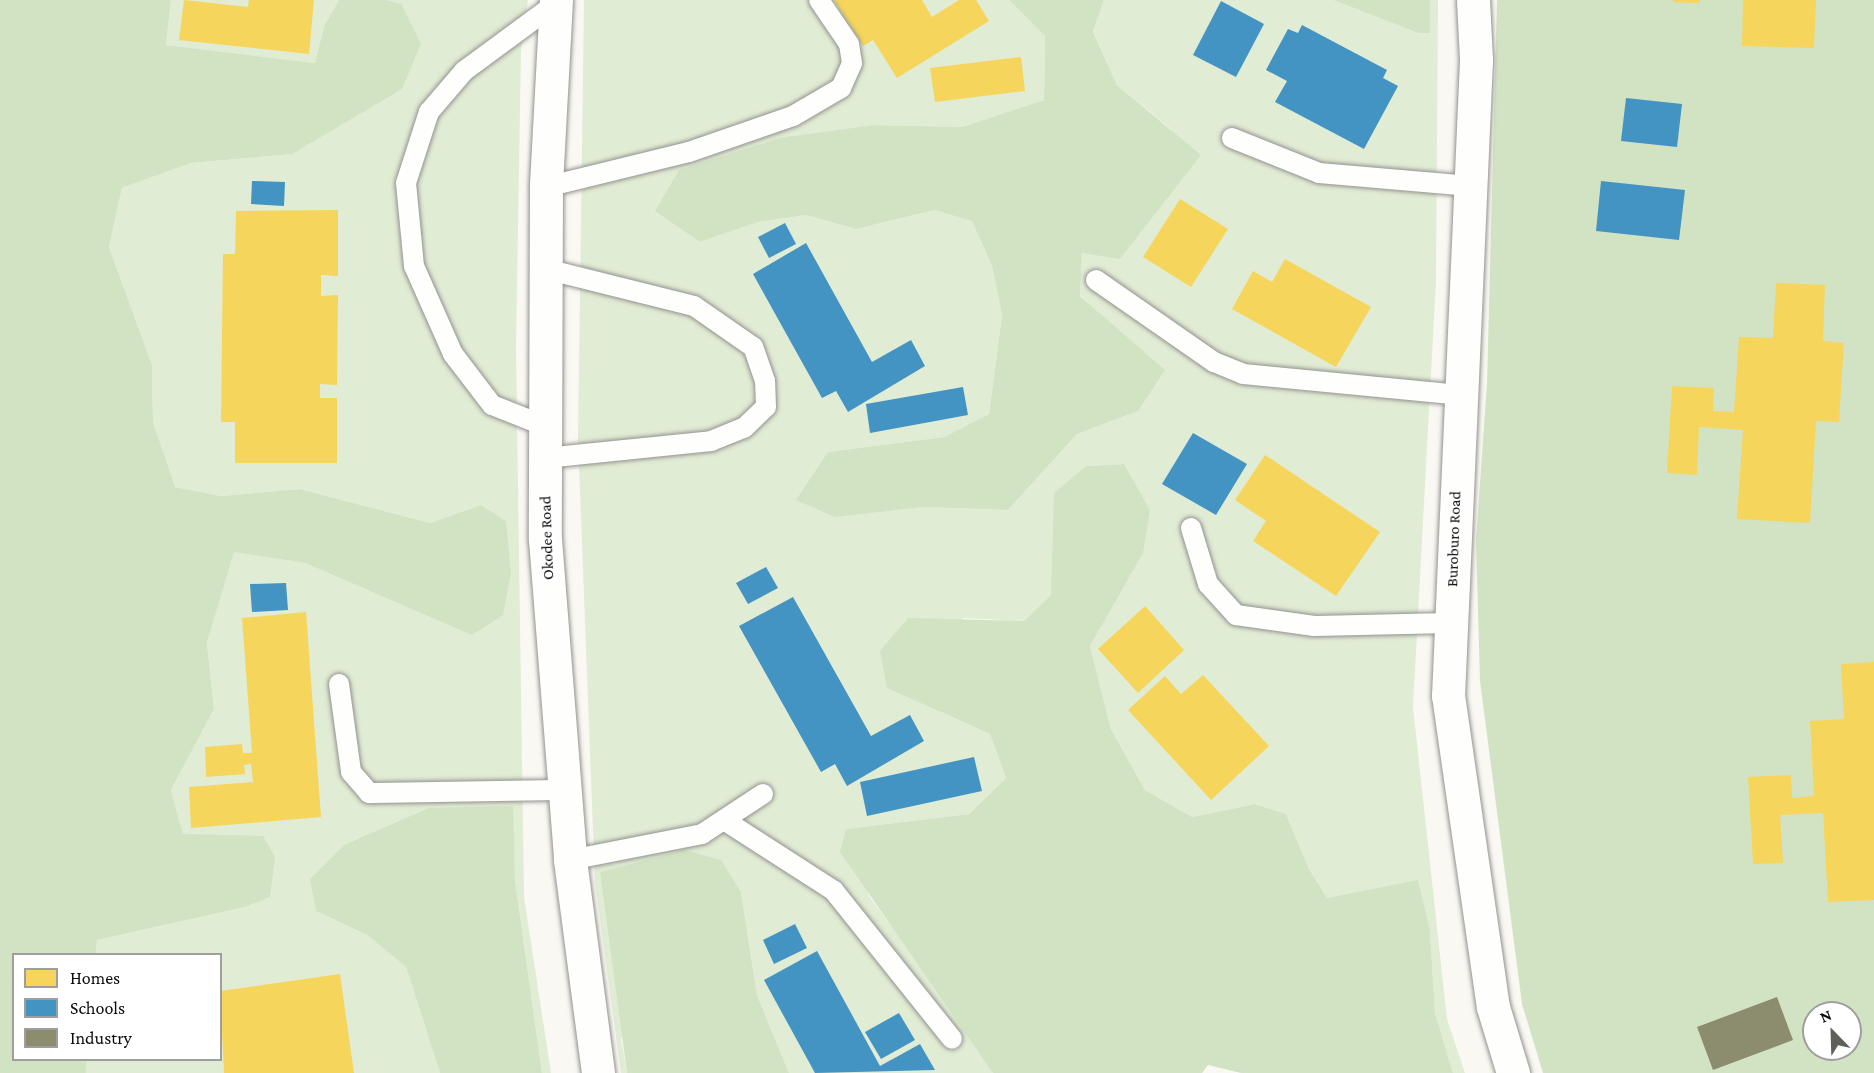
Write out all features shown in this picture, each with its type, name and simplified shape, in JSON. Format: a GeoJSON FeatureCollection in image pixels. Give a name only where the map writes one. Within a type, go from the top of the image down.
{"type":"FeatureCollection","features":[{"type":"Feature","properties":{"kind":"street","name":"Buroburo Road"},"geometry":{"type":"LineString","coordinates":[[1473,0],[1476,60],[1448,695],[1493,1007],[1513,1073]]}},
{"type":"Feature","properties":{"kind":"street","name":"Okodee Road"},"geometry":{"type":"LineString","coordinates":[[556,2],[546,187],[545,539],[570,860],[598,1073]]}},
{"type":"Feature","properties":{"kind":"lane"},"geometry":{"type":"LineString","coordinates":[[546,187],[689,152],[793,116],[840,88],[852,63],[849,44],[819,0]]}},
{"type":"Feature","properties":{"kind":"lane"},"geometry":{"type":"LineString","coordinates":[[545,426],[492,405],[453,354],[414,266],[406,183],[429,112],[464,71],[556,2]]}},
{"type":"Feature","properties":{"kind":"lane"},"geometry":{"type":"LineString","coordinates":[[1232,138],[1319,173],[1470,186]]}},
{"type":"Feature","properties":{"kind":"lane"},"geometry":{"type":"LineString","coordinates":[[545,458],[711,441],[744,428],[766,407],[765,381],[753,347],[694,306],[546,269]]}},
{"type":"Feature","properties":{"kind":"lane"},"geometry":{"type":"LineString","coordinates":[[1096,280],[1214,362],[1243,374],[1460,395]]}},
{"type":"Feature","properties":{"kind":"lane"},"geometry":{"type":"LineString","coordinates":[[1191,528],[1208,584],[1236,615],[1314,626],[1451,623]]}},
{"type":"Feature","properties":{"kind":"lane"},"geometry":{"type":"LineString","coordinates":[[339,684],[351,772],[369,793],[564,790]]}},
{"type":"Feature","properties":{"kind":"lane"},"geometry":{"type":"LineString","coordinates":[[570,860],[702,834],[763,795]]}},
{"type":"Feature","properties":{"kind":"lane"},"geometry":{"type":"LineString","coordinates":[[724,820],[834,891],[952,1039]]}},
{"type":"Feature","properties":{"kind":"green space"},"geometry":{"type":"Polygon","coordinates":[[[0,0],[171,0],[166,45],[315,63],[324,26],[339,0],[387,0],[401,4],[421,44],[402,89],[292,154],[191,163],[122,188],[109,247],[152,365],[153,422],[175,487],[221,496],[300,489],[430,523],[481,505],[506,521],[511,573],[503,615],[472,635],[305,563],[234,552],[207,643],[214,709],[171,790],[183,834],[263,836],[275,857],[270,897],[245,907],[97,940],[96,953],[12,953],[12,1061],[87,1061],[86,1073],[0,1073],[0,0]]]}},
{"type":"Feature","properties":{"kind":"green space"},"geometry":{"type":"Polygon","coordinates":[[[171,0],[339,0],[324,26],[315,63],[166,45],[171,0]]]}},
{"type":"Feature","properties":{"kind":"green space"},"geometry":{"type":"Polygon","coordinates":[[[387,0],[528,0],[521,49],[516,348],[524,897],[551,1073],[542,1073],[515,880],[512,806],[316,911],[367,935],[406,967],[440,1073],[86,1073],[87,1061],[222,1061],[222,953],[96,953],[97,940],[245,907],[183,834],[171,790],[214,709],[207,643],[234,551],[305,563],[417,611],[481,505],[430,523],[300,489],[221,496],[174,487],[153,422],[152,365],[109,247],[122,188],[191,163],[292,154],[401,4],[387,0]]]}},
{"type":"Feature","properties":{"kind":"green space"},"geometry":{"type":"Polygon","coordinates":[[[584,0],[1009,0],[1045,35],[1044,100],[962,127],[874,125],[700,242],[758,222],[806,215],[856,229],[935,210],[972,220],[992,266],[1002,315],[989,414],[944,437],[828,452],[922,507],[1008,510],[1077,434],[1138,411],[1112,325],[1080,295],[1082,252],[1172,130],[1117,85],[1093,32],[1104,0],[1333,0],[1418,33],[1429,33],[1430,0],[1438,0],[1436,280],[1413,707],[1447,1019],[1465,1073],[1453,1073],[1435,1013],[1430,931],[1327,898],[1309,869],[1286,814],[1255,804],[1192,817],[1145,790],[1111,729],[1090,646],[1112,606],[1150,510],[1123,464],[1086,466],[1054,550],[1051,595],[1024,621],[963,618],[938,711],[990,734],[1006,778],[969,814],[846,829],[869,896],[964,1025],[993,1073],[789,1073],[757,995],[741,892],[621,1039],[627,1073],[621,1073],[595,883],[578,439],[584,0]]]}},
{"type":"Feature","properties":{"kind":"green space"},"geometry":{"type":"Polygon","coordinates":[[[1009,0],[1104,0],[1093,32],[1117,85],[1201,155],[1120,259],[1082,253],[1080,296],[1165,370],[1138,411],[1077,434],[1008,510],[922,507],[835,517],[796,500],[828,452],[944,437],[989,414],[1002,315],[992,266],[972,221],[935,210],[856,229],[806,215],[758,222],[700,242],[655,211],[679,170],[780,138],[874,125],[962,127],[1044,100],[1045,36],[1009,0]]]}},
{"type":"Feature","properties":{"kind":"green space"},"geometry":{"type":"Polygon","coordinates":[[[1333,0],[1430,0],[1430,33],[1418,33],[1333,0]]]}},
{"type":"Feature","properties":{"kind":"green space"},"geometry":{"type":"Polygon","coordinates":[[[1497,0],[1874,0],[1874,1073],[1543,1073],[1522,1004],[1480,681],[1476,541],[1487,383],[1497,0]]]}},
{"type":"Feature","properties":{"kind":"green space"},"geometry":{"type":"Polygon","coordinates":[[[1124,464],[1150,510],[1143,553],[1090,646],[1111,729],[1145,790],[1192,817],[1255,804],[1286,814],[1309,869],[1327,898],[1418,880],[1430,931],[1435,1013],[1453,1073],[1241,1073],[1208,1065],[1202,1073],[993,1073],[840,852],[846,829],[969,814],[1006,778],[990,734],[887,688],[880,651],[908,618],[1024,621],[1051,595],[1054,493],[1086,466],[1124,464]]]}},
{"type":"Feature","properties":{"kind":"green space"},"geometry":{"type":"Polygon","coordinates":[[[513,806],[515,880],[542,1073],[440,1073],[406,967],[367,935],[316,911],[310,879],[344,845],[429,808],[513,806]]]}},
{"type":"Feature","properties":{"kind":"green space"},"geometry":{"type":"Polygon","coordinates":[[[684,850],[721,860],[741,892],[757,995],[789,1073],[627,1073],[600,872],[684,850]]]}},
{"type":"Feature","properties":{"kind":"building: Homes"},"geometry":{"type":"Polygon","coordinates":[[[184,0],[248,7],[249,0],[314,0],[309,54],[179,40],[184,0]]]}},
{"type":"Feature","properties":{"kind":"building: Homes"},"geometry":{"type":"Polygon","coordinates":[[[834,0],[922,0],[932,17],[959,0],[976,0],[989,21],[897,78],[873,40],[863,46],[834,0]]]}},
{"type":"Feature","properties":{"kind":"building: Homes"},"geometry":{"type":"Polygon","coordinates":[[[1673,0],[1700,0],[1700,3],[1673,2],[1673,0]]]}},
{"type":"Feature","properties":{"kind":"building: Homes"},"geometry":{"type":"Polygon","coordinates":[[[1743,0],[1816,0],[1814,48],[1742,46],[1743,0]]]}},
{"type":"Feature","properties":{"kind":"building: Homes"},"geometry":{"type":"Polygon","coordinates":[[[1021,57],[1025,91],[935,102],[930,68],[1021,57]]]}},
{"type":"Feature","properties":{"kind":"building: Homes"},"geometry":{"type":"Polygon","coordinates":[[[1180,199],[1228,229],[1191,287],[1143,257],[1180,199]]]}},
{"type":"Feature","properties":{"kind":"building: Homes"},"geometry":{"type":"Polygon","coordinates":[[[338,210],[338,276],[321,275],[321,296],[338,295],[337,385],[320,384],[320,398],[337,398],[337,463],[235,463],[235,422],[221,422],[223,254],[235,254],[236,211],[338,210]]]}},
{"type":"Feature","properties":{"kind":"building: Homes"},"geometry":{"type":"Polygon","coordinates":[[[1285,259],[1371,307],[1336,367],[1232,309],[1253,271],[1272,282],[1285,259]]]}},
{"type":"Feature","properties":{"kind":"building: Homes"},"geometry":{"type":"Polygon","coordinates":[[[1776,283],[1825,285],[1823,341],[1844,343],[1839,422],[1816,421],[1810,523],[1737,519],[1743,430],[1699,427],[1697,475],[1667,473],[1672,386],[1714,388],[1713,411],[1734,412],[1739,337],[1773,338],[1776,283]]]}},
{"type":"Feature","properties":{"kind":"building: Homes"},"geometry":{"type":"Polygon","coordinates":[[[1265,455],[1380,532],[1336,596],[1253,541],[1266,521],[1235,500],[1265,455]]]}},
{"type":"Feature","properties":{"kind":"building: Homes"},"geometry":{"type":"Polygon","coordinates":[[[1145,606],[1184,650],[1138,693],[1098,649],[1145,606]]]}},
{"type":"Feature","properties":{"kind":"building: Homes"},"geometry":{"type":"Polygon","coordinates":[[[306,612],[321,817],[191,828],[189,787],[253,782],[251,764],[244,765],[245,774],[206,777],[205,747],[242,744],[243,753],[252,753],[242,618],[306,612]]]}},
{"type":"Feature","properties":{"kind":"building: Homes"},"geometry":{"type":"Polygon","coordinates":[[[1874,662],[1874,900],[1828,902],[1823,813],[1780,815],[1783,863],[1753,864],[1748,777],[1791,775],[1792,798],[1814,796],[1810,721],[1844,719],[1841,664],[1874,662]]]}},
{"type":"Feature","properties":{"kind":"building: Homes"},"geometry":{"type":"Polygon","coordinates":[[[1203,675],[1269,746],[1211,800],[1128,710],[1165,676],[1181,694],[1203,675]]]}},
{"type":"Feature","properties":{"kind":"building: Homes"},"geometry":{"type":"Polygon","coordinates":[[[340,974],[354,1073],[224,1073],[222,991],[340,974]]]}},
{"type":"Feature","properties":{"kind":"building: Schools"},"geometry":{"type":"Polygon","coordinates":[[[1221,1],[1264,24],[1236,77],[1193,55],[1221,1]]]}},
{"type":"Feature","properties":{"kind":"building: Schools"},"geometry":{"type":"Polygon","coordinates":[[[1302,25],[1387,70],[1383,78],[1398,86],[1364,149],[1275,102],[1287,81],[1266,70],[1288,29],[1298,33],[1302,25]]]}},
{"type":"Feature","properties":{"kind":"building: Schools"},"geometry":{"type":"Polygon","coordinates":[[[1626,98],[1682,104],[1677,147],[1621,141],[1626,98]]]}},
{"type":"Feature","properties":{"kind":"building: Schools"},"geometry":{"type":"Polygon","coordinates":[[[252,181],[285,182],[284,206],[251,204],[252,181]]]}},
{"type":"Feature","properties":{"kind":"building: Schools"},"geometry":{"type":"Polygon","coordinates":[[[1601,181],[1685,190],[1679,240],[1596,231],[1601,181]]]}},
{"type":"Feature","properties":{"kind":"building: Schools"},"geometry":{"type":"Polygon","coordinates":[[[785,223],[796,244],[769,258],[758,237],[785,223]]]}},
{"type":"Feature","properties":{"kind":"building: Schools"},"geometry":{"type":"Polygon","coordinates":[[[806,243],[872,362],[911,340],[925,366],[848,412],[836,391],[822,398],[753,274],[806,243]]]}},
{"type":"Feature","properties":{"kind":"building: Schools"},"geometry":{"type":"Polygon","coordinates":[[[963,387],[968,415],[870,433],[866,404],[963,387]]]}},
{"type":"Feature","properties":{"kind":"building: Schools"},"geometry":{"type":"Polygon","coordinates":[[[1193,433],[1247,464],[1216,515],[1162,484],[1193,433]]]}},
{"type":"Feature","properties":{"kind":"building: Schools"},"geometry":{"type":"Polygon","coordinates":[[[766,567],[778,588],[748,604],[736,583],[766,567]]]}},
{"type":"Feature","properties":{"kind":"building: Schools"},"geometry":{"type":"Polygon","coordinates":[[[286,583],[288,610],[252,612],[250,584],[286,583]]]}},
{"type":"Feature","properties":{"kind":"building: Schools"},"geometry":{"type":"Polygon","coordinates":[[[793,597],[871,736],[910,715],[924,741],[847,786],[835,764],[821,772],[739,626],[793,597]]]}},
{"type":"Feature","properties":{"kind":"building: Schools"},"geometry":{"type":"Polygon","coordinates":[[[974,757],[982,791],[867,816],[860,782],[974,757]]]}},
{"type":"Feature","properties":{"kind":"building: Schools"},"geometry":{"type":"Polygon","coordinates":[[[795,924],[807,948],[774,964],[763,940],[795,924]]]}},
{"type":"Feature","properties":{"kind":"building: Schools"},"geometry":{"type":"Polygon","coordinates":[[[817,951],[880,1066],[920,1044],[935,1070],[815,1073],[764,980],[817,951]]]}},
{"type":"Feature","properties":{"kind":"building: Schools"},"geometry":{"type":"Polygon","coordinates":[[[899,1013],[915,1040],[881,1059],[865,1032],[899,1013]]]}},
{"type":"Feature","properties":{"kind":"building: Industry"},"geometry":{"type":"Polygon","coordinates":[[[1777,997],[1793,1040],[1713,1070],[1697,1027],[1777,997]]]}}]}
